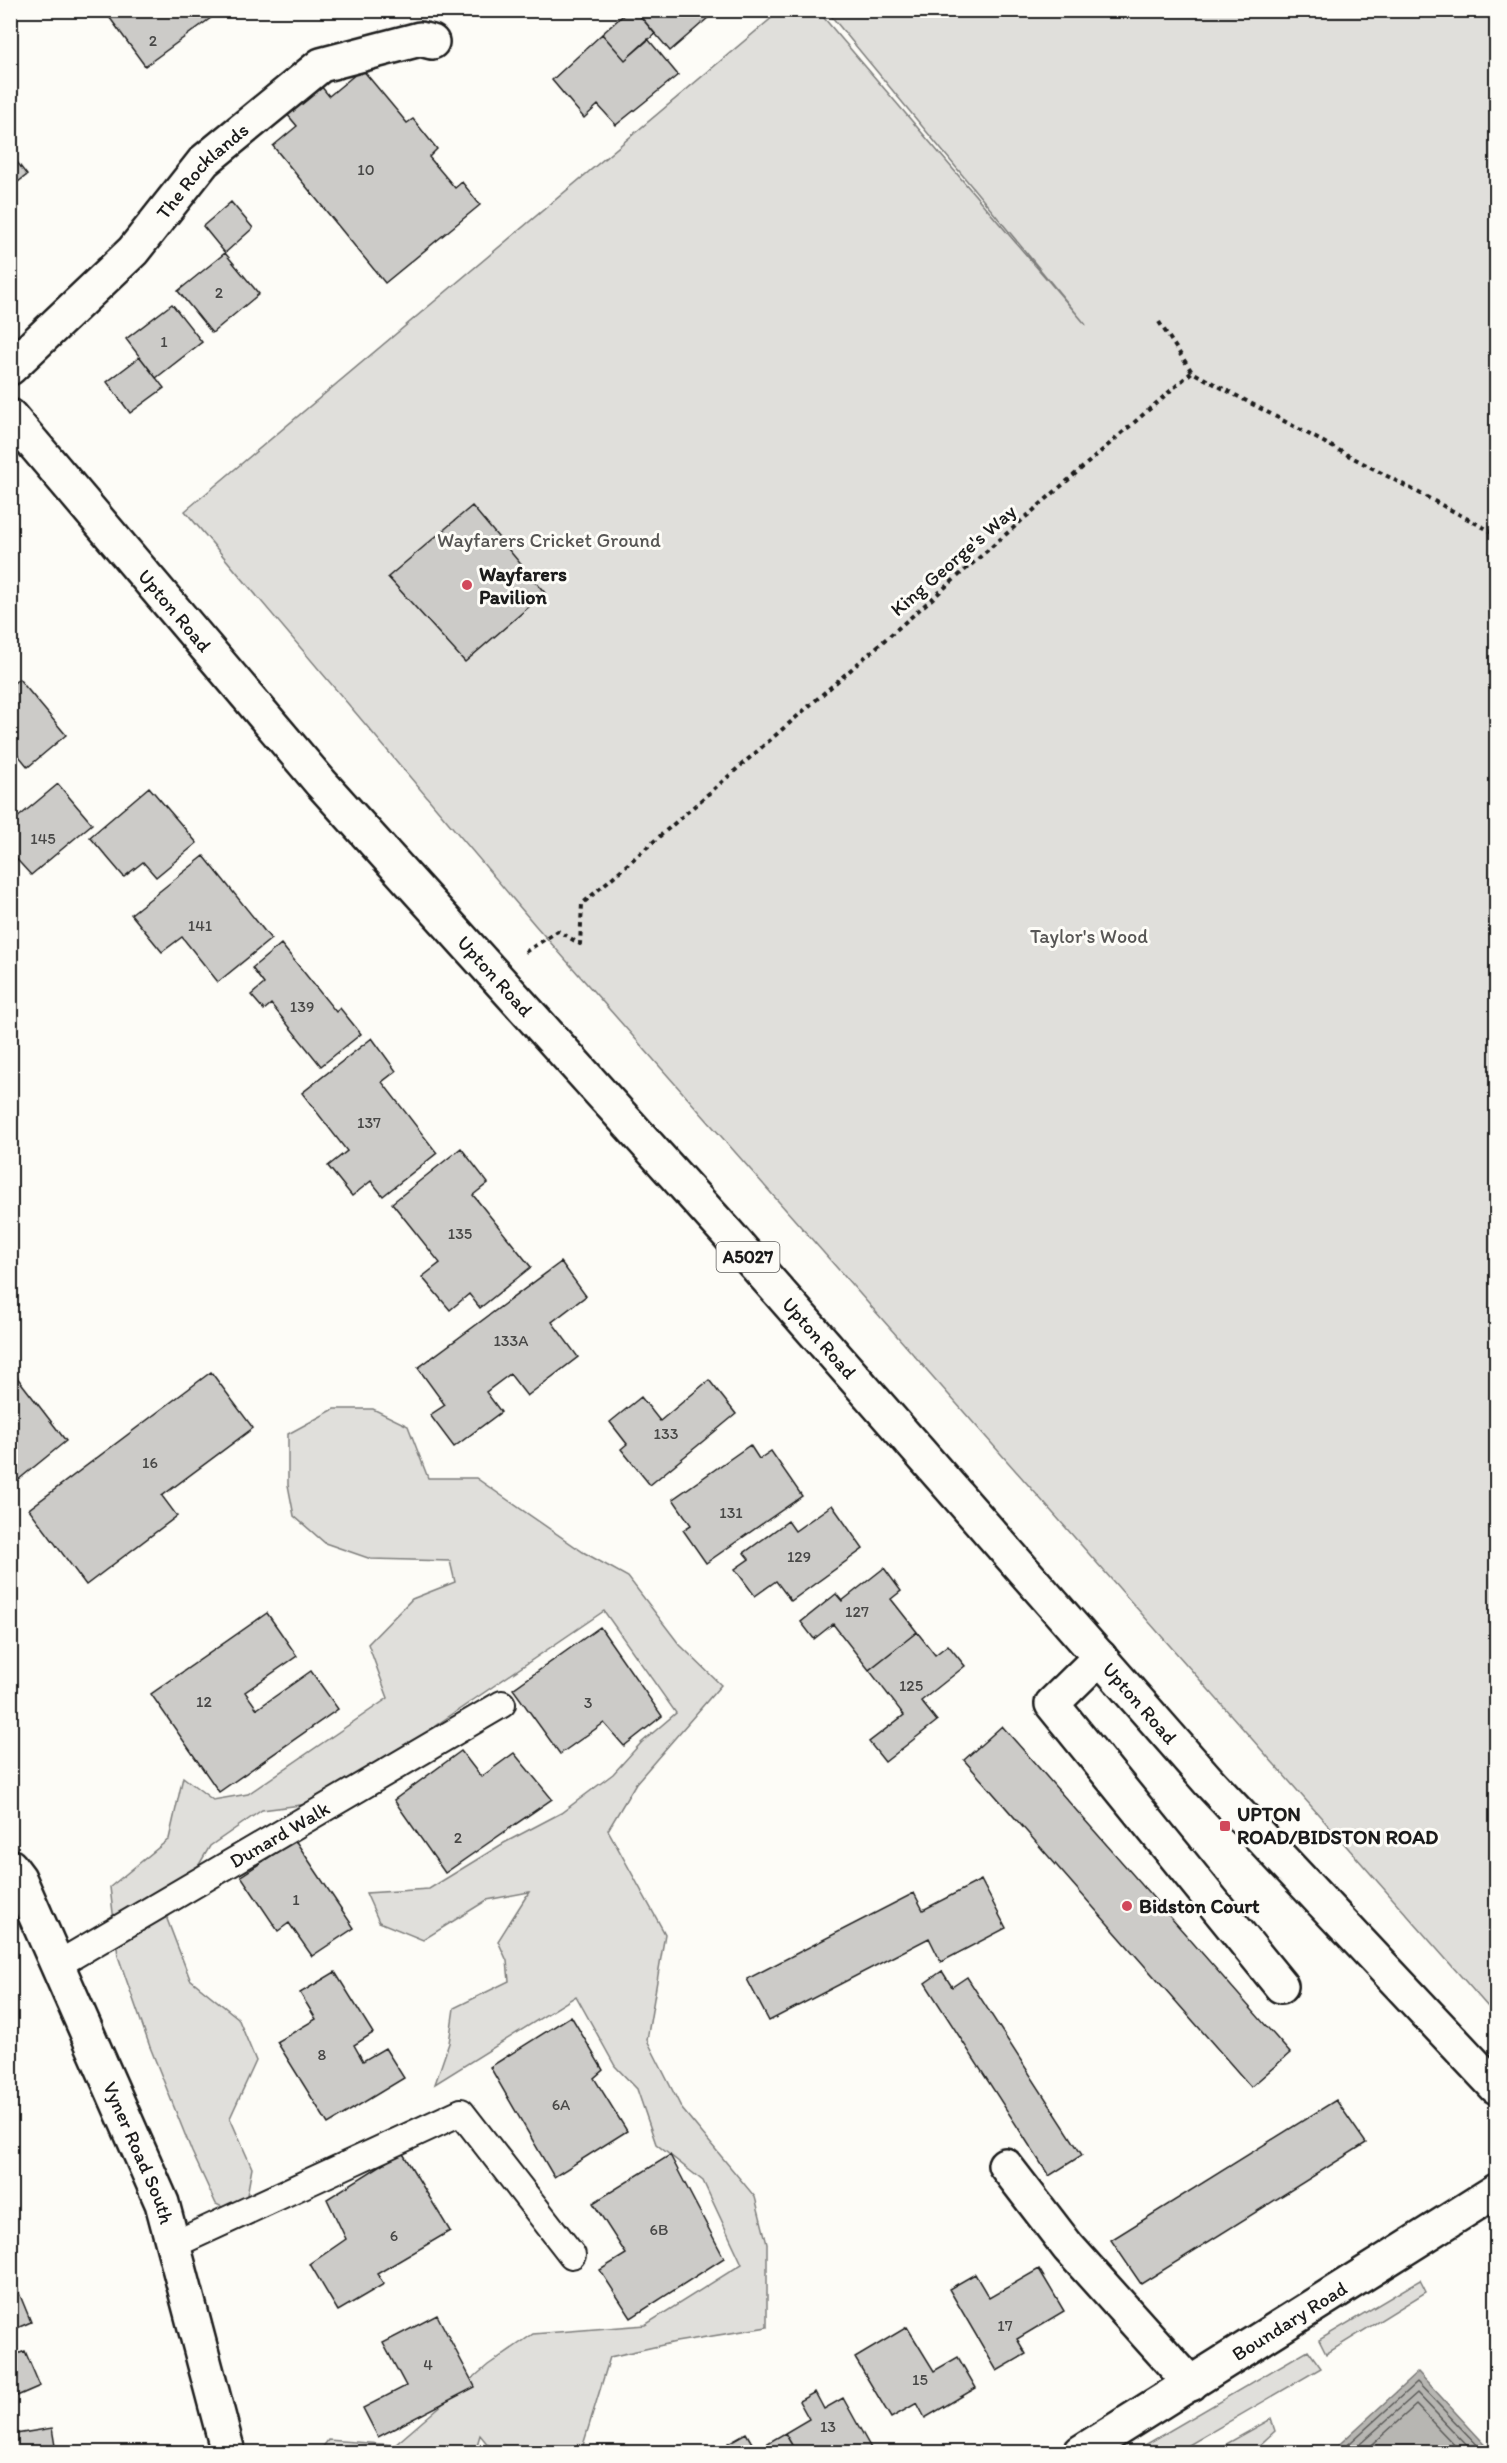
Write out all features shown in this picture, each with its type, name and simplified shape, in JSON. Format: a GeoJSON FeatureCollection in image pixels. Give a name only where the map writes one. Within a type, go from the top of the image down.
{"type":"FeatureCollection","features":[{"type":"Feature","properties":{"kind":"main road","name":"The Rocklands"},"geometry":{"type":"LineString","coordinates":[[10,368],[133,251],[204,161],[321,65],[420,39],[432,42]]}},
{"type":"Feature","properties":{"kind":"main road","name":"Upton Road"},"geometry":{"type":"LineString","coordinates":[[10,416],[321,783],[736,1243],[1210,1783],[1497,2087]]}},
{"type":"Feature","properties":{"kind":"main road"},"geometry":{"type":"LineString","coordinates":[[1100,1657],[1052,1704],[1281,1986]]}},
{"type":"Feature","properties":{"kind":"main road","name":"Vyner Road South"},"geometry":{"type":"LineString","coordinates":[[10,1866],[19,1878],[162,2203],[228,2452]]}},
{"type":"Feature","properties":{"kind":"main road"},"geometry":{"type":"LineString","coordinates":[[1005,2165],[1068,2247],[1191,2384]]}},
{"type":"Feature","properties":{"kind":"main road","name":"Boundary Road"},"geometry":{"type":"LineString","coordinates":[[1082,2452],[1497,2191]]}},
{"type":"Feature","properties":{"kind":"lane","name":"Dunard Walk"},"geometry":{"type":"LineString","coordinates":[[57,1965],[502,1704]]}},
{"type":"Feature","properties":{"kind":"lane"},"geometry":{"type":"LineString","coordinates":[[174,2245],[461,2112],[572,2255]]}},
{"type":"Feature","properties":{"kind":"path"},"geometry":{"type":"LineString","coordinates":[[1159,322],[1191,372],[1497,534]]}},
{"type":"Feature","properties":{"kind":"path","name":"King George's Way"},"geometry":{"type":"LineString","coordinates":[[493,972],[558,931],[580,944],[582,904],[1191,372]]}},
{"type":"Feature","properties":{"kind":"green space","name":"Taylor's Wood"},"geometry":{"type":"Polygon","coordinates":[[[780,11],[818,11],[1086,325],[827,11],[1496,11],[1496,2016],[535,925],[185,511],[780,11]]]}},
{"type":"Feature","properties":{"kind":"green space"},"geometry":{"type":"Polygon","coordinates":[[[334,1409],[373,1409],[408,1426],[428,1478],[476,1478],[583,1552],[628,1577],[679,1644],[721,1685],[636,1783],[608,1830],[665,1934],[647,2040],[682,2109],[755,2197],[767,2244],[767,2327],[676,2342],[610,2357],[581,2452],[494,2452],[480,2435],[475,2452],[319,2452],[328,2440],[395,2445],[488,2365],[533,2334],[645,2325],[742,2264],[703,2181],[656,2144],[637,2089],[615,2066],[576,1996],[435,2084],[449,2043],[454,2008],[509,1981],[507,1961],[498,1941],[529,1892],[487,1900],[423,1940],[379,1922],[366,1893],[429,1889],[504,1843],[561,1813],[613,1774],[641,1743],[676,1713],[604,1611],[435,1726],[395,1765],[324,1802],[262,1810],[210,1846],[167,1919],[190,1979],[238,2018],[256,2061],[230,2118],[252,2168],[243,2217],[216,2204],[192,2152],[150,2047],[118,1956],[110,1887],[169,1839],[183,1777],[213,1800],[248,1794],[388,1698],[368,1644],[412,1599],[455,1582],[450,1561],[371,1559],[325,1543],[294,1516],[288,1485],[288,1434],[334,1409]]]}},
{"type":"Feature","properties":{"kind":"green space"},"geometry":{"type":"Polygon","coordinates":[[[1420,2280],[1426,2292],[1326,2354],[1319,2340],[1420,2280]]]}},
{"type":"Feature","properties":{"kind":"green space"},"geometry":{"type":"Polygon","coordinates":[[[1308,2350],[1321,2368],[1177,2452],[1133,2452],[1308,2350]]]}},
{"type":"Feature","properties":{"kind":"green space"},"geometry":{"type":"Polygon","coordinates":[[[1271,2419],[1275,2431],[1252,2452],[1212,2452],[1271,2419]]]}},
{"type":"Feature","properties":{"kind":"water"},"geometry":{"type":"Polygon","coordinates":[[[1418,2372],[1492,2452],[1331,2452],[1418,2372]]]}},
{"type":"Feature","properties":{"kind":"building"},"geometry":{"type":"Polygon","coordinates":[[[111,10],[218,10],[219,12],[145,66],[107,14],[111,10]]]}},
{"type":"Feature","properties":{"kind":"building"},"geometry":{"type":"Polygon","coordinates":[[[629,10],[635,10],[655,34],[625,60],[602,34],[629,10]]]}},
{"type":"Feature","properties":{"kind":"building"},"geometry":{"type":"Polygon","coordinates":[[[635,10],[717,10],[670,51],[635,10]]]}},
{"type":"Feature","properties":{"kind":"building"},"geometry":{"type":"Polygon","coordinates":[[[602,34],[625,60],[648,39],[678,75],[616,125],[598,105],[584,118],[552,80],[602,34]]]}},
{"type":"Feature","properties":{"kind":"building"},"geometry":{"type":"Polygon","coordinates":[[[362,69],[407,123],[413,119],[437,149],[429,157],[455,188],[462,182],[480,205],[385,283],[273,146],[297,126],[287,114],[321,86],[329,96],[362,69]]]}},
{"type":"Feature","properties":{"kind":"building"},"geometry":{"type":"Polygon","coordinates":[[[10,153],[27,175],[10,188],[10,153]]]}},
{"type":"Feature","properties":{"kind":"building"},"geometry":{"type":"Polygon","coordinates":[[[231,202],[253,228],[225,253],[203,226],[231,202]]]}},
{"type":"Feature","properties":{"kind":"building"},"geometry":{"type":"Polygon","coordinates":[[[225,253],[259,294],[212,333],[178,291],[225,253]]]}},
{"type":"Feature","properties":{"kind":"building"},"geometry":{"type":"Polygon","coordinates":[[[172,304],[202,342],[156,378],[126,339],[172,304]]]}},
{"type":"Feature","properties":{"kind":"building"},"geometry":{"type":"Polygon","coordinates":[[[140,357],[164,388],[130,413],[107,382],[140,357]]]}},
{"type":"Feature","properties":{"kind":"building","name":"Wayfarers Pavilion"},"geometry":{"type":"Polygon","coordinates":[[[472,506],[545,593],[465,662],[388,577],[472,506]]]}},
{"type":"Feature","properties":{"kind":"building"},"geometry":{"type":"Polygon","coordinates":[[[19,679],[66,735],[28,767],[10,745],[10,686],[19,679]]]}},
{"type":"Feature","properties":{"kind":"building"},"geometry":{"type":"Polygon","coordinates":[[[58,784],[92,824],[31,875],[10,852],[10,824],[58,784]]]}},
{"type":"Feature","properties":{"kind":"building"},"geometry":{"type":"Polygon","coordinates":[[[149,787],[197,843],[156,877],[143,862],[124,877],[90,837],[149,787]]]}},
{"type":"Feature","properties":{"kind":"building"},"geometry":{"type":"Polygon","coordinates":[[[204,856],[271,939],[218,982],[182,937],[162,952],[131,914],[204,856]]]}},
{"type":"Feature","properties":{"kind":"building"},"geometry":{"type":"Polygon","coordinates":[[[281,944],[336,1012],[340,1008],[361,1034],[321,1066],[271,1004],[264,1010],[251,995],[264,984],[252,968],[281,944]]]}},
{"type":"Feature","properties":{"kind":"building"},"geometry":{"type":"Polygon","coordinates":[[[372,1038],[396,1071],[382,1082],[437,1153],[383,1196],[371,1181],[352,1196],[328,1166],[347,1151],[302,1093],[372,1038]]]}},
{"type":"Feature","properties":{"kind":"building"},"geometry":{"type":"Polygon","coordinates":[[[461,1148],[488,1183],[473,1195],[531,1267],[480,1308],[469,1294],[450,1310],[422,1277],[440,1263],[392,1203],[461,1148]]]}},
{"type":"Feature","properties":{"kind":"building"},"geometry":{"type":"Polygon","coordinates":[[[561,1262],[586,1296],[552,1322],[578,1357],[527,1396],[510,1374],[486,1392],[501,1412],[454,1447],[430,1415],[445,1405],[418,1368],[561,1262]]]}},
{"type":"Feature","properties":{"kind":"building"},"geometry":{"type":"Polygon","coordinates":[[[10,1297],[18,1305],[10,1313],[10,1297]]]}},
{"type":"Feature","properties":{"kind":"building"},"geometry":{"type":"Polygon","coordinates":[[[211,1372],[253,1428],[162,1496],[177,1516],[86,1585],[29,1509],[211,1372]]]}},
{"type":"Feature","properties":{"kind":"building"},"geometry":{"type":"Polygon","coordinates":[[[16,1376],[66,1441],[13,1484],[10,1481],[10,1381],[16,1376]]]}},
{"type":"Feature","properties":{"kind":"building"},"geometry":{"type":"Polygon","coordinates":[[[709,1380],[736,1414],[650,1485],[621,1449],[627,1444],[610,1422],[641,1397],[660,1421],[709,1380]]]}},
{"type":"Feature","properties":{"kind":"building"},"geometry":{"type":"Polygon","coordinates":[[[750,1445],[759,1459],[771,1451],[802,1496],[706,1563],[683,1530],[691,1525],[673,1499],[750,1445]]]}},
{"type":"Feature","properties":{"kind":"building"},"geometry":{"type":"Polygon","coordinates":[[[832,1505],[863,1549],[791,1601],[776,1581],[755,1596],[735,1569],[749,1559],[744,1553],[788,1521],[795,1531],[832,1505]]]}},
{"type":"Feature","properties":{"kind":"building"},"geometry":{"type":"Polygon","coordinates":[[[884,1568],[901,1591],[891,1599],[917,1632],[869,1670],[833,1624],[814,1639],[801,1622],[836,1594],[842,1601],[884,1568]]]}},
{"type":"Feature","properties":{"kind":"building"},"geometry":{"type":"Polygon","coordinates":[[[267,1613],[297,1656],[245,1692],[257,1709],[311,1671],[338,1709],[219,1792],[151,1694],[267,1613]]]}},
{"type":"Feature","properties":{"kind":"building"},"geometry":{"type":"Polygon","coordinates":[[[600,1627],[662,1716],[624,1746],[604,1723],[560,1754],[513,1689],[600,1627]]]}},
{"type":"Feature","properties":{"kind":"building"},"geometry":{"type":"Polygon","coordinates":[[[917,1632],[935,1655],[948,1645],[965,1666],[921,1701],[937,1721],[885,1762],[869,1742],[904,1715],[869,1670],[917,1632]]]}},
{"type":"Feature","properties":{"kind":"building","name":"Bidston Court"},"geometry":{"type":"Polygon","coordinates":[[[1002,1726],[1290,2053],[1251,2087],[964,1760],[1002,1726]]]}},
{"type":"Feature","properties":{"kind":"building"},"geometry":{"type":"Polygon","coordinates":[[[461,1751],[481,1777],[514,1753],[552,1799],[445,1873],[394,1800],[461,1751]]]}},
{"type":"Feature","properties":{"kind":"building"},"geometry":{"type":"Polygon","coordinates":[[[295,1840],[354,1928],[312,1956],[289,1923],[278,1931],[241,1876],[295,1840]]]}},
{"type":"Feature","properties":{"kind":"building"},"geometry":{"type":"Polygon","coordinates":[[[981,1880],[1006,1928],[941,1962],[929,1938],[769,2021],[747,1979],[914,1893],[923,1910],[981,1880]]]}},
{"type":"Feature","properties":{"kind":"building"},"geometry":{"type":"Polygon","coordinates":[[[942,1971],[952,1987],[967,1977],[1082,2155],[1049,2176],[925,1983],[942,1971]]]}},
{"type":"Feature","properties":{"kind":"building"},"geometry":{"type":"Polygon","coordinates":[[[335,1972],[373,2033],[354,2045],[363,2061],[385,2048],[404,2078],[328,2124],[277,2042],[316,2019],[300,1993],[335,1972]]]}},
{"type":"Feature","properties":{"kind":"building"},"geometry":{"type":"Polygon","coordinates":[[[571,2016],[603,2070],[594,2078],[627,2131],[554,2177],[490,2067],[571,2016]]]}},
{"type":"Feature","properties":{"kind":"building"},"geometry":{"type":"Polygon","coordinates":[[[1336,2100],[1366,2143],[1141,2284],[1111,2240],[1336,2100]]]}},
{"type":"Feature","properties":{"kind":"building"},"geometry":{"type":"Polygon","coordinates":[[[402,2152],[450,2231],[377,2274],[384,2284],[338,2311],[310,2264],[346,2239],[327,2199],[402,2152]]]}},
{"type":"Feature","properties":{"kind":"building"},"geometry":{"type":"Polygon","coordinates":[[[670,2155],[724,2258],[631,2318],[600,2270],[626,2254],[593,2203],[670,2155]]]}},
{"type":"Feature","properties":{"kind":"building"},"geometry":{"type":"Polygon","coordinates":[[[1039,2269],[1064,2311],[1017,2339],[1026,2354],[997,2371],[949,2289],[975,2274],[989,2298],[1039,2269]]]}},
{"type":"Feature","properties":{"kind":"building"},"geometry":{"type":"Polygon","coordinates":[[[17,2288],[31,2322],[10,2331],[10,2291],[17,2288]]]}},
{"type":"Feature","properties":{"kind":"building"},"geometry":{"type":"Polygon","coordinates":[[[437,2315],[475,2387],[378,2437],[363,2408],[406,2386],[383,2343],[437,2315]]]}},
{"type":"Feature","properties":{"kind":"building"},"geometry":{"type":"Polygon","coordinates":[[[907,2327],[934,2371],[958,2357],[976,2388],[925,2418],[917,2403],[891,2418],[855,2358],[907,2327]]]}},
{"type":"Feature","properties":{"kind":"building"},"geometry":{"type":"Polygon","coordinates":[[[25,2351],[40,2386],[10,2399],[10,2357],[25,2351]]]}},
{"type":"Feature","properties":{"kind":"building"},"geometry":{"type":"Polygon","coordinates":[[[815,2392],[824,2409],[843,2398],[873,2452],[796,2452],[785,2433],[809,2419],[799,2401],[815,2392]]]}},
{"type":"Feature","properties":{"kind":"building"},"geometry":{"type":"Polygon","coordinates":[[[52,2428],[56,2452],[10,2452],[10,2435],[52,2428]]]}},
{"type":"Feature","properties":{"kind":"building"},"geometry":{"type":"Polygon","coordinates":[[[746,2433],[756,2450],[785,2433],[796,2452],[733,2452],[728,2443],[746,2433]]]}},
{"type":"Feature","properties":{"kind":"place","name":"Wayfarers Pavilion"},"geometry":{"type":"Point","coordinates":[467,585]}},
{"type":"Feature","properties":{"kind":"place","name":"UPTON ROAD/BIDSTON ROAD"},"geometry":{"type":"Point","coordinates":[1225,1826]}},
{"type":"Feature","properties":{"kind":"place","name":"Bidston Court"},"geometry":{"type":"Point","coordinates":[1127,1906]}},
{"type":"Feature","properties":{"kind":"park label","name":"Wayfarers Cricket Ground"},"geometry":{"type":"Point","coordinates":[549,540]}}]}
